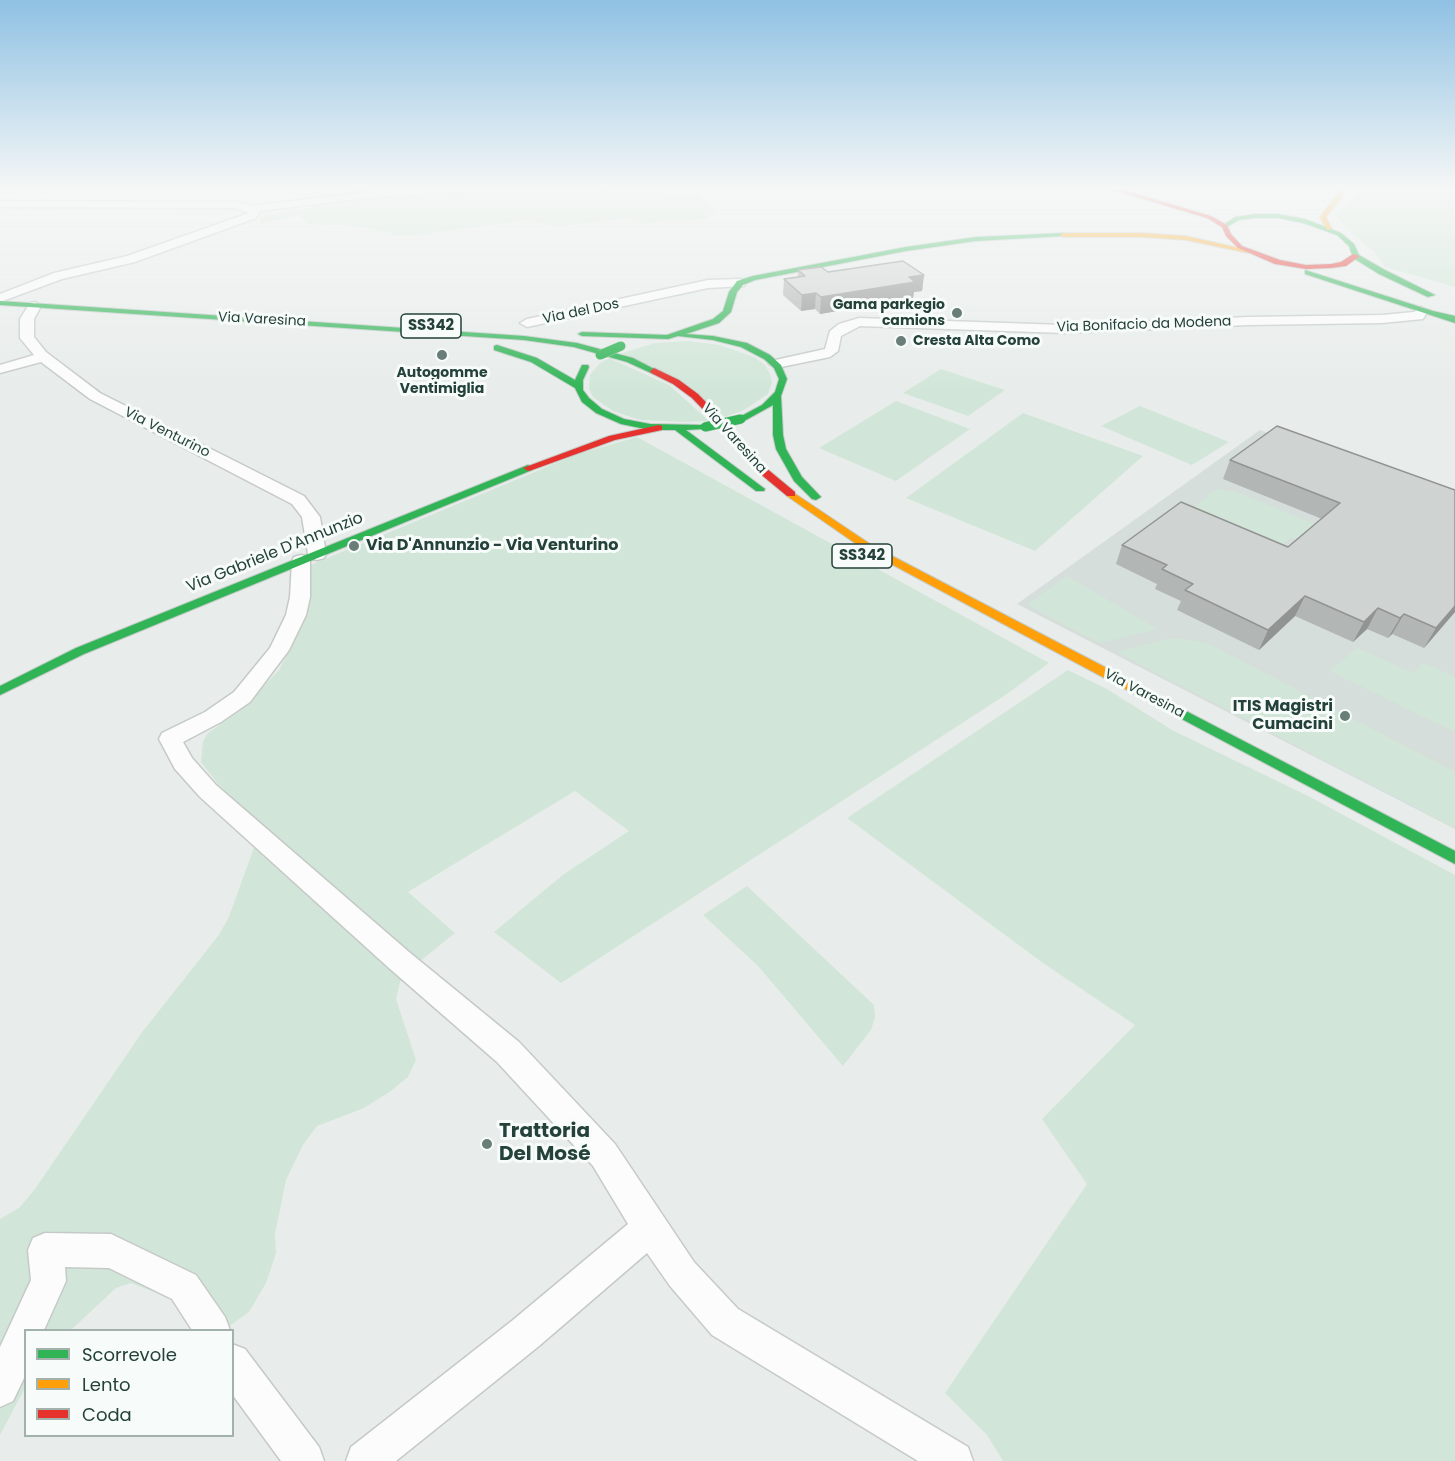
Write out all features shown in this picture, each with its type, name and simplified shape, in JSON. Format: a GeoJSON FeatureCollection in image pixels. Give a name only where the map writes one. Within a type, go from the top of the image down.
{"type":"FeatureCollection","features":[{"type":"Feature","properties":{"kind":"main road","name":"Via del Dos"},"geometry":{"type":"LineString","coordinates":[[740,283],[783,270],[862,256]]}},
{"type":"Feature","properties":{"kind":"main road"},"geometry":{"type":"LineString","coordinates":[[1262,256],[1421,311],[1455,320]]}},
{"type":"Feature","properties":{"kind":"main road"},"geometry":{"type":"LineString","coordinates":[[1278,262],[1306,267],[1324,267],[1343,264],[1356,256]]}},
{"type":"Feature","properties":{"kind":"main road"},"geometry":{"type":"LineString","coordinates":[[1356,256],[1403,283],[1442,299]]}},
{"type":"Feature","properties":{"kind":"main road"},"geometry":{"type":"LineString","coordinates":[[740,283],[733,292],[727,312],[734,331],[744,345]]}},
{"type":"Feature","properties":{"kind":"main road","name":"Via Varesina"},"geometry":{"type":"LineString","coordinates":[[0,303],[524,338],[574,345],[630,360],[676,382],[694,396],[724,426],[756,465],[781,488],[869,548],[1455,858]]}},
{"type":"Feature","properties":{"kind":"main road"},"geometry":{"type":"LineString","coordinates":[[668,337],[707,337],[744,345],[763,354],[776,364],[783,379],[782,387],[777,397],[762,410],[741,419],[705,427],[680,429],[630,423],[599,411],[585,400],[578,386],[582,371],[600,355],[621,345],[668,337],[710,324],[727,312]]}},
{"type":"Feature","properties":{"kind":"main road","name":"SS342"},"geometry":{"type":"LineString","coordinates":[[194,316],[300,317],[448,327],[668,337]]}},
{"type":"Feature","properties":{"kind":"main road","name":"SS342"},"geometry":{"type":"LineString","coordinates":[[194,316],[475,343],[534,360],[578,386]]}},
{"type":"Feature","properties":{"kind":"main road","name":"SS342"},"geometry":{"type":"LineString","coordinates":[[777,397],[778,435],[781,449],[798,479],[811,493],[851,524],[982,598],[1064,652]]}},
{"type":"Feature","properties":{"kind":"main road","name":"Via Gabriele D'Annunzio"},"geometry":{"type":"LineString","coordinates":[[566,453],[585,441],[594,429],[599,411]]}},
{"type":"Feature","properties":{"kind":"main road","name":"Via Gabriele D'Annunzio"},"geometry":{"type":"LineString","coordinates":[[3,685],[80,651],[566,453],[612,438],[659,428]]}},
{"type":"Feature","properties":{"kind":"main road"},"geometry":{"type":"LineString","coordinates":[[680,429],[774,500]]}},
{"type":"Feature","properties":{"kind":"main road","name":"SS342"},"geometry":{"type":"LineString","coordinates":[[815,528],[882,568],[979,617],[1064,652]]}},
{"type":"Feature","properties":{"kind":"street"},"geometry":{"type":"LineString","coordinates":[[0,298],[58,276],[138,256]]}},
{"type":"Feature","properties":{"kind":"street","name":"Via del Dos"},"geometry":{"type":"LineString","coordinates":[[527,323],[708,284],[740,283]]}},
{"type":"Feature","properties":{"kind":"street","name":"Via Venturino"},"geometry":{"type":"LineString","coordinates":[[35,306],[27,319],[27,338],[31,346],[95,396],[298,500],[311,517],[309,557],[296,615],[289,633],[254,684],[231,706],[170,739],[183,763],[208,791],[408,968],[508,1052],[604,1155],[650,1228]]}},
{"type":"Feature","properties":{"kind":"street","name":"Via Bonifacio da Modena"},"geometry":{"type":"LineString","coordinates":[[776,364],[817,357],[831,351],[835,334],[844,327],[859,322],[1064,329],[1248,321],[1382,319],[1418,316],[1421,311]]}},
{"type":"Feature","properties":{"kind":"street"},"geometry":{"type":"LineString","coordinates":[[0,369],[44,357]]}},
{"type":"Feature","properties":{"kind":"street"},"geometry":{"type":"LineString","coordinates":[[365,1461],[526,1333],[650,1228],[682,1274],[724,1322],[954,1461]]}},
{"type":"Feature","properties":{"kind":"street"},"geometry":{"type":"LineString","coordinates":[[27,1329],[49,1281],[45,1250],[111,1251],[184,1287],[211,1329]]}},
{"type":"Feature","properties":{"kind":"street"},"geometry":{"type":"LineString","coordinates":[[0,1388],[24,1335]]}},
{"type":"Feature","properties":{"kind":"street"},"geometry":{"type":"LineString","coordinates":[[234,1365],[305,1461]]}},
{"type":"Feature","properties":{"kind":"shaded area","name":"ITIS Magistri Cumacini"},"geometry":{"type":"Polygon","coordinates":[[[1260,430],[1455,500],[1455,829],[1017,604],[1260,430]]]}},
{"type":"Feature","properties":{"kind":"green space"},"geometry":{"type":"Polygon","coordinates":[[[1377,256],[1455,256],[1455,287],[1385,267],[1377,256]]]}},
{"type":"Feature","properties":{"kind":"green space"},"geometry":{"type":"Polygon","coordinates":[[[688,341],[720,345],[754,357],[765,365],[770,374],[772,383],[768,394],[744,410],[725,417],[622,353],[655,343],[688,341]]]}},
{"type":"Feature","properties":{"kind":"green space"},"geometry":{"type":"Polygon","coordinates":[[[609,358],[669,385],[709,421],[640,420],[613,411],[593,397],[589,389],[590,375],[600,363],[609,358]]]}},
{"type":"Feature","properties":{"kind":"green space"},"geometry":{"type":"Polygon","coordinates":[[[941,369],[1005,390],[968,416],[903,393],[941,369]]]}},
{"type":"Feature","properties":{"kind":"green space"},"geometry":{"type":"Polygon","coordinates":[[[896,401],[970,429],[896,481],[819,448],[896,401]]]}},
{"type":"Feature","properties":{"kind":"green space"},"geometry":{"type":"Polygon","coordinates":[[[1140,406],[1229,442],[1192,465],[1101,426],[1140,406]]]}},
{"type":"Feature","properties":{"kind":"green space"},"geometry":{"type":"Polygon","coordinates":[[[1023,413],[1143,456],[1035,551],[906,498],[1023,413]]]}},
{"type":"Feature","properties":{"kind":"green space"},"geometry":{"type":"Polygon","coordinates":[[[637,437],[1049,663],[1004,696],[561,983],[494,932],[564,874],[629,831],[575,791],[408,892],[455,933],[413,967],[218,784],[201,762],[203,741],[208,733],[240,711],[279,670],[304,616],[308,566],[578,454],[637,437]]]}},
{"type":"Feature","properties":{"kind":"green space"},"geometry":{"type":"Polygon","coordinates":[[[1218,488],[1228,492],[1231,490],[1324,528],[1309,541],[1291,537],[1276,550],[1194,507],[1218,488]]]}},
{"type":"Feature","properties":{"kind":"green space"},"geometry":{"type":"Polygon","coordinates":[[[1067,576],[1157,629],[1100,643],[1027,605],[1067,576]]]}},
{"type":"Feature","properties":{"kind":"green space"},"geometry":{"type":"Polygon","coordinates":[[[1171,638],[1205,642],[1455,772],[1455,828],[1117,652],[1171,638]]]}},
{"type":"Feature","properties":{"kind":"green space"},"geometry":{"type":"Polygon","coordinates":[[[1357,648],[1413,673],[1423,663],[1455,677],[1455,732],[1330,671],[1357,648]]]}},
{"type":"Feature","properties":{"kind":"green space"},"geometry":{"type":"Polygon","coordinates":[[[1068,670],[1107,689],[1172,730],[1310,797],[1455,875],[1455,1461],[1003,1461],[987,1435],[945,1393],[1087,1184],[1042,1119],[1135,1025],[1043,963],[847,818],[1068,670]]]}},
{"type":"Feature","properties":{"kind":"green space"},"geometry":{"type":"Polygon","coordinates":[[[255,845],[407,972],[400,982],[396,999],[416,1060],[408,1077],[391,1091],[364,1108],[317,1126],[303,1145],[286,1180],[275,1234],[276,1253],[266,1283],[249,1312],[225,1329],[201,1329],[196,1327],[175,1300],[131,1283],[116,1288],[72,1329],[24,1329],[24,1390],[0,1435],[0,1219],[19,1208],[35,1189],[143,1031],[218,936],[228,919],[255,845]]]}},
{"type":"Feature","properties":{"kind":"green space"},"geometry":{"type":"Polygon","coordinates":[[[747,886],[874,1005],[875,1017],[871,1030],[843,1066],[758,966],[703,915],[747,886]]]}},
{"type":"Feature","properties":{"kind":"building"},"geometry":{"type":"Polygon","coordinates":[[[903,261],[924,275],[909,277],[915,282],[821,297],[816,293],[802,295],[784,279],[805,276],[798,270],[821,267],[828,272],[903,261]]]}},
{"type":"Feature","properties":{"kind":"building","name":"ITIS Magistri Cumacini"},"geometry":{"type":"Polygon","coordinates":[[[1277,426],[1455,490],[1455,606],[1436,628],[1404,614],[1400,618],[1378,608],[1364,622],[1305,596],[1268,630],[1185,590],[1193,584],[1162,569],[1167,565],[1122,545],[1181,502],[1288,547],[1340,503],[1230,460],[1277,426]]]}},
{"type":"Feature","properties":{"kind":"traffic: fast"},"geometry":{"type":"LineString","coordinates":[[582,334],[668,337],[716,321],[727,312],[733,292],[740,283],[753,278],[868,256]]}},
{"type":"Feature","properties":{"kind":"traffic: fast"},"geometry":{"type":"LineString","coordinates":[[1356,256],[1382,272],[1431,295]]}},
{"type":"Feature","properties":{"kind":"traffic: fast"},"geometry":{"type":"LineString","coordinates":[[1308,272],[1455,321]]}},
{"type":"Feature","properties":{"kind":"traffic: fast"},"geometry":{"type":"LineString","coordinates":[[0,303],[524,338],[574,345],[630,360],[654,371]]}},
{"type":"Feature","properties":{"kind":"traffic: fast"},"geometry":{"type":"LineString","coordinates":[[1421,311],[1455,318]]}},
{"type":"Feature","properties":{"kind":"traffic: fast"},"geometry":{"type":"LineString","coordinates":[[682,336],[713,338],[744,345],[767,357],[778,367],[783,379],[779,393],[765,407],[741,419]]}},
{"type":"Feature","properties":{"kind":"traffic: fast"},"geometry":{"type":"LineString","coordinates":[[600,355],[621,346]]}},
{"type":"Feature","properties":{"kind":"traffic: fast"},"geometry":{"type":"LineString","coordinates":[[497,348],[534,360],[578,386]]}},
{"type":"Feature","properties":{"kind":"traffic: fast"},"geometry":{"type":"LineString","coordinates":[[585,367],[579,380],[579,390],[585,400],[599,411],[621,421],[650,427],[700,427]]}},
{"type":"Feature","properties":{"kind":"traffic: fast"},"geometry":{"type":"LineString","coordinates":[[777,397],[778,435],[781,449],[798,479],[816,497]]}},
{"type":"Feature","properties":{"kind":"traffic: fast"},"geometry":{"type":"LineString","coordinates":[[705,427],[741,419]]}},
{"type":"Feature","properties":{"kind":"traffic: fast"},"geometry":{"type":"LineString","coordinates":[[679,429],[760,489]]}},
{"type":"Feature","properties":{"kind":"traffic: fast"},"geometry":{"type":"LineString","coordinates":[[0,691],[80,651],[528,468]]}},
{"type":"Feature","properties":{"kind":"traffic: fast"},"geometry":{"type":"LineString","coordinates":[[1134,688],[1455,858]]}},
{"type":"Feature","properties":{"kind":"traffic: slow"},"geometry":{"type":"LineString","coordinates":[[791,494],[869,548],[1134,688]]}},
{"type":"Feature","properties":{"kind":"traffic: jam"},"geometry":{"type":"LineString","coordinates":[[1263,256],[1278,262],[1306,267],[1343,264],[1356,256]]}},
{"type":"Feature","properties":{"kind":"traffic: jam"},"geometry":{"type":"LineString","coordinates":[[654,371],[676,382],[695,396],[724,426],[756,465],[791,494]]}},
{"type":"Feature","properties":{"kind":"traffic: jam"},"geometry":{"type":"LineString","coordinates":[[528,468],[612,438],[659,428]]}},
{"type":"Feature","properties":{"kind":"place","name":"Gama parkegio camions"},"geometry":{"type":"Point","coordinates":[957,313]}},
{"type":"Feature","properties":{"kind":"place","name":"Cresta Alta Como"},"geometry":{"type":"Point","coordinates":[901,341]}},
{"type":"Feature","properties":{"kind":"place","name":"Autogomme Ventimiglia"},"geometry":{"type":"Point","coordinates":[442,355]}},
{"type":"Feature","properties":{"kind":"place","name":"Via D'Annunzio - Via Venturino"},"geometry":{"type":"Point","coordinates":[354,546]}},
{"type":"Feature","properties":{"kind":"place","name":"ITIS Magistri Cumacini"},"geometry":{"type":"Point","coordinates":[1345,716]}},
{"type":"Feature","properties":{"kind":"place","name":"Trattoria Del Mosé"},"geometry":{"type":"Point","coordinates":[487,1144]}}]}
